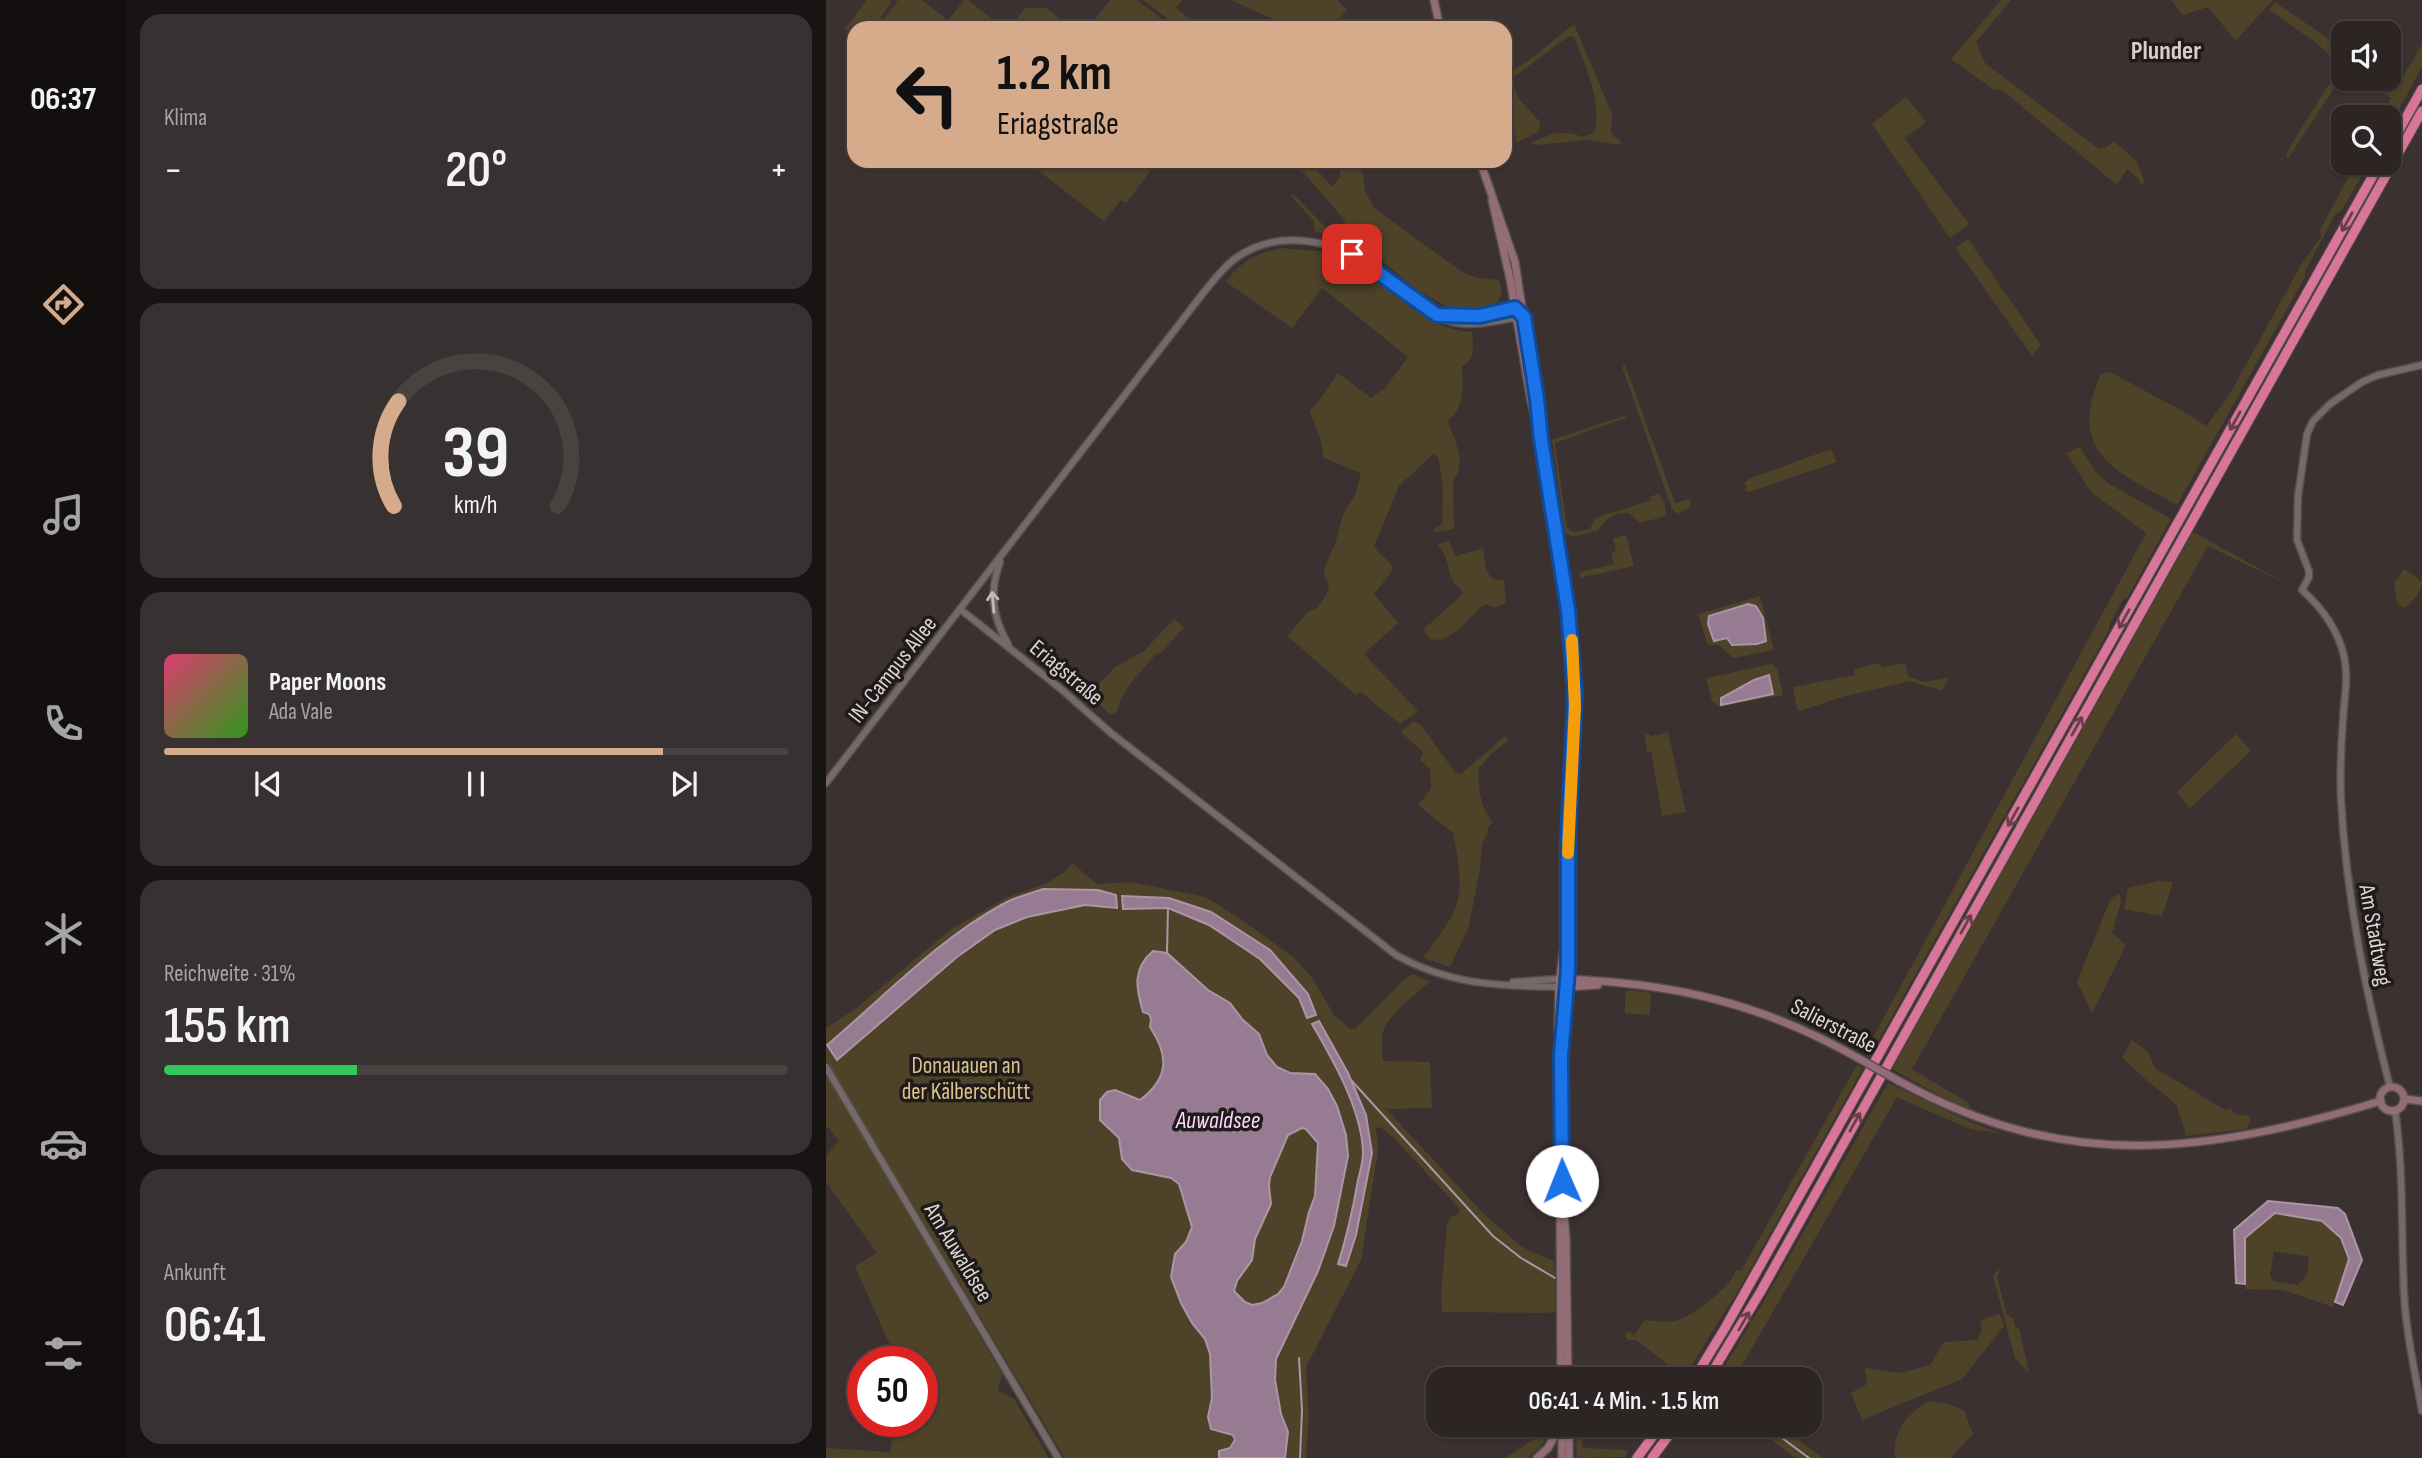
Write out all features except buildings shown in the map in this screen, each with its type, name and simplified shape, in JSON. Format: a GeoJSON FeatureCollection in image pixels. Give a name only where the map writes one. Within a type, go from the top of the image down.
{"type":"FeatureCollection","features":[{"type":"Feature","properties":{"kind":"highway"},"geometry":{"type":"LineString","coordinates":[[2401,127],[2422,89]]}},
{"type":"Feature","properties":{"kind":"highway"},"geometry":{"type":"LineString","coordinates":[[1715,1367],[1761,1291],[2422,111]]}},
{"type":"Feature","properties":{"kind":"highway"},"geometry":{"type":"LineString","coordinates":[[1701,1367],[2373,175]]}},
{"type":"Feature","properties":{"kind":"highway"},"geometry":{"type":"LineString","coordinates":[[1637,1458],[1652,1437]]}},
{"type":"Feature","properties":{"kind":"highway"},"geometry":{"type":"LineString","coordinates":[[1653,1458],[1668,1437]]}},
{"type":"Feature","properties":{"kind":"main road"},"geometry":{"type":"LineString","coordinates":[[1434,0],[1438,21]]}},
{"type":"Feature","properties":{"kind":"main road"},"geometry":{"type":"LineString","coordinates":[[1482,168],[1519,308],[1533,409],[1541,439],[1568,610],[1575,694],[1561,1056],[1568,1367]]}},
{"type":"Feature","properties":{"kind":"main road","name":"Salierstraße"},"geometry":{"type":"LineString","coordinates":[[1563,983],[1623,983],[1682,990],[1743,1006],[1785,1021],[1948,1107],[2045,1138],[2095,1144],[2177,1145],[2250,1135],[2381,1101]]}},
{"type":"Feature","properties":{"kind":"main road"},"geometry":{"type":"LineString","coordinates":[[2390,1087],[2400,1090],[2404,1100],[2402,1106],[2395,1110],[2387,1109],[2381,1101],[2382,1092],[2390,1087]]}},
{"type":"Feature","properties":{"kind":"main road"},"geometry":{"type":"LineString","coordinates":[[2404,1100],[2422,1101]]}},
{"type":"Feature","properties":{"kind":"main road"},"geometry":{"type":"LineString","coordinates":[[1561,1367],[1559,1207],[1562,1181]]}},
{"type":"Feature","properties":{"kind":"main road"},"geometry":{"type":"LineString","coordinates":[[1537,1458],[1546,1451],[1554,1437]]}},
{"type":"Feature","properties":{"kind":"main road"},"geometry":{"type":"LineString","coordinates":[[1562,1437],[1563,1457]]}},
{"type":"Feature","properties":{"kind":"main road"},"geometry":{"type":"LineString","coordinates":[[1563,1457],[1569,1447],[1569,1437]]}},
{"type":"Feature","properties":{"kind":"main road"},"geometry":{"type":"LineString","coordinates":[[1546,1451],[1553,1450],[1563,1457]]}},
{"type":"Feature","properties":{"kind":"street"},"geometry":{"type":"LineString","coordinates":[[960,609],[1218,275],[1232,261],[1249,250],[1283,241],[1320,243],[1352,254],[1447,320],[1473,324],[1520,318]]}},
{"type":"Feature","properties":{"kind":"street"},"geometry":{"type":"LineString","coordinates":[[1437,315],[1480,316],[1519,308]]}},
{"type":"Feature","properties":{"kind":"street","name":"Am Stadtweg"},"geometry":{"type":"LineString","coordinates":[[2390,1087],[2357,932],[2346,862],[2341,787],[2347,676],[2345,659],[2329,620],[2302,590],[2310,574],[2297,540],[2298,496],[2306,441],[2312,421],[2330,404],[2362,382],[2385,373],[2422,365]]}},
{"type":"Feature","properties":{"kind":"street"},"geometry":{"type":"LineString","coordinates":[[1003,553],[993,582],[992,605],[998,626],[1010,649]]}},
{"type":"Feature","properties":{"kind":"street","name":"Eriagstraße"},"geometry":{"type":"LineString","coordinates":[[960,609],[1061,689],[1111,733],[1405,960],[1441,976],[1479,983],[1563,983]]}},
{"type":"Feature","properties":{"kind":"street","name":"IN-Campus Allee"},"geometry":{"type":"LineString","coordinates":[[826,783],[960,609]]}},
{"type":"Feature","properties":{"kind":"street","name":"Am Auwaldsee"},"geometry":{"type":"LineString","coordinates":[[826,1067],[1058,1458]]}},
{"type":"Feature","properties":{"kind":"street"},"geometry":{"type":"LineString","coordinates":[[2395,1110],[2401,1157],[2404,1295],[2409,1342],[2422,1411]]}},
{"type":"Feature","properties":{"kind":"green space"},"geometry":{"type":"Polygon","coordinates":[[[867,0],[892,2],[877,21],[851,21],[867,0]]]}},
{"type":"Feature","properties":{"kind":"green space"},"geometry":{"type":"Polygon","coordinates":[[[898,0],[922,0],[945,18],[943,21],[882,21],[898,0]]]}},
{"type":"Feature","properties":{"kind":"green space"},"geometry":{"type":"Polygon","coordinates":[[[964,0],[968,0],[995,21],[948,21],[964,0]]]}},
{"type":"Feature","properties":{"kind":"green space"},"geometry":{"type":"Polygon","coordinates":[[[1110,0],[1137,0],[1164,21],[1094,21],[1110,0]]]}},
{"type":"Feature","properties":{"kind":"green space"},"geometry":{"type":"Polygon","coordinates":[[[1143,0],[1182,0],[1176,8],[1192,21],[1171,21],[1143,0]]]}},
{"type":"Feature","properties":{"kind":"green space"},"geometry":{"type":"Polygon","coordinates":[[[1231,0],[1337,0],[1347,10],[1337,21],[1278,21],[1231,0]]]}},
{"type":"Feature","properties":{"kind":"green space"},"geometry":{"type":"Polygon","coordinates":[[[2001,0],[2011,0],[1976,42],[1985,63],[2099,149],[2114,141],[2137,162],[2145,183],[2141,185],[2138,178],[2127,169],[2117,185],[2002,90],[1993,89],[1951,59],[2001,0]]]}},
{"type":"Feature","properties":{"kind":"green space"},"geometry":{"type":"Polygon","coordinates":[[[2171,0],[2273,0],[2237,39],[2234,39],[2208,7],[2183,15],[2171,0]]]}},
{"type":"Feature","properties":{"kind":"green space"},"geometry":{"type":"Polygon","coordinates":[[[2275,2],[2331,41],[2331,56],[2314,41],[2269,10],[2275,2]]]}},
{"type":"Feature","properties":{"kind":"green space"},"geometry":{"type":"Polygon","coordinates":[[[1025,8],[1046,8],[1063,21],[1015,21],[1025,8]]]}},
{"type":"Feature","properties":{"kind":"green space"},"geometry":{"type":"Polygon","coordinates":[[[1574,24],[1612,114],[1611,133],[1621,145],[1589,140],[1535,145],[1531,143],[1556,133],[1583,137],[1594,133],[1596,110],[1595,97],[1574,36],[1567,37],[1512,78],[1512,71],[1574,24]]]}},
{"type":"Feature","properties":{"kind":"green space"},"geometry":{"type":"Polygon","coordinates":[[[2422,44],[2422,67],[2401,105],[2387,105],[2391,98],[2380,91],[2401,91],[2401,80],[2422,44]]]}},
{"type":"Feature","properties":{"kind":"green space"},"geometry":{"type":"Polygon","coordinates":[[[2331,81],[2332,91],[2288,159],[2286,155],[2331,81]]]}},
{"type":"Feature","properties":{"kind":"green space"},"geometry":{"type":"Polygon","coordinates":[[[1512,87],[1540,122],[1539,131],[1517,143],[1512,125],[1512,87]]]}},
{"type":"Feature","properties":{"kind":"green space"},"geometry":{"type":"Polygon","coordinates":[[[1906,97],[1926,122],[1904,138],[1969,224],[1950,238],[1872,124],[1906,97]]]}},
{"type":"Feature","properties":{"kind":"green space"},"geometry":{"type":"Polygon","coordinates":[[[1035,168],[1153,168],[1126,203],[1121,200],[1104,221],[1035,168]]]}},
{"type":"Feature","properties":{"kind":"green space"},"geometry":{"type":"Polygon","coordinates":[[[1302,168],[1315,168],[1332,187],[1340,177],[1341,168],[1362,168],[1365,191],[1374,208],[1462,272],[1477,278],[1499,280],[1502,293],[1498,302],[1476,310],[1446,306],[1417,290],[1371,252],[1343,238],[1315,231],[1314,221],[1291,196],[1293,194],[1332,234],[1342,231],[1345,220],[1303,172],[1300,174],[1302,168]]]}},
{"type":"Feature","properties":{"kind":"green space"},"geometry":{"type":"Polygon","coordinates":[[[2350,175],[2362,175],[2342,210],[2335,215],[2305,271],[2305,277],[2177,505],[2136,482],[2104,458],[2094,442],[2090,424],[2092,402],[2101,374],[2110,372],[2206,426],[2228,397],[2301,265],[2322,235],[2319,232],[2350,175]]]}},
{"type":"Feature","properties":{"kind":"green space"},"geometry":{"type":"Polygon","coordinates":[[[1968,239],[2041,345],[2032,356],[1956,248],[1968,239]]]}},
{"type":"Feature","properties":{"kind":"green space"},"geometry":{"type":"Polygon","coordinates":[[[1283,248],[1320,251],[1342,257],[1359,266],[1434,322],[1452,329],[1472,332],[1472,356],[1462,367],[1460,403],[1448,421],[1460,459],[1453,481],[1454,529],[1434,532],[1434,529],[1442,524],[1443,487],[1438,457],[1433,454],[1399,486],[1374,546],[1393,570],[1374,594],[1398,623],[1364,654],[1418,711],[1400,724],[1361,692],[1356,695],[1287,636],[1308,612],[1318,607],[1327,593],[1329,585],[1324,576],[1325,567],[1343,515],[1356,493],[1361,473],[1324,458],[1320,438],[1309,410],[1317,404],[1338,373],[1371,398],[1385,388],[1408,357],[1322,288],[1292,328],[1226,282],[1238,268],[1251,259],[1283,248]]]}},
{"type":"Feature","properties":{"kind":"green space"},"geometry":{"type":"Polygon","coordinates":[[[1625,365],[1675,503],[1690,499],[1690,507],[1677,514],[1672,509],[1622,367],[1625,365]]]}},
{"type":"Feature","properties":{"kind":"green space"},"geometry":{"type":"Polygon","coordinates":[[[1627,415],[1555,443],[1567,527],[1573,532],[1590,529],[1598,517],[1652,500],[1651,496],[1659,494],[1665,503],[1666,516],[1640,523],[1629,513],[1619,514],[1607,519],[1598,531],[1573,537],[1565,533],[1552,440],[1627,415]]]}},
{"type":"Feature","properties":{"kind":"green space"},"geometry":{"type":"Polygon","coordinates":[[[2080,447],[2095,471],[2108,483],[2171,519],[2127,598],[2123,599],[2109,630],[1869,1057],[1864,1054],[2146,533],[2091,492],[2066,453],[2080,447]]]}},
{"type":"Feature","properties":{"kind":"green space"},"geometry":{"type":"Polygon","coordinates":[[[1831,449],[1837,462],[1749,492],[1744,490],[1747,486],[1744,483],[1751,478],[1831,449]]]}},
{"type":"Feature","properties":{"kind":"green space"},"geometry":{"type":"Polygon","coordinates":[[[2193,532],[2287,584],[2208,546],[1912,1069],[1970,1104],[1968,1108],[1892,1069],[2193,532]]]}},
{"type":"Feature","properties":{"kind":"green space"},"geometry":{"type":"Polygon","coordinates":[[[1626,535],[1634,566],[1580,578],[1580,572],[1614,564],[1611,553],[1616,551],[1613,538],[1626,535]]]}},
{"type":"Feature","properties":{"kind":"green space"},"geometry":{"type":"Polygon","coordinates":[[[1449,541],[1456,556],[1483,548],[1486,570],[1492,579],[1504,581],[1506,602],[1496,607],[1487,604],[1445,638],[1430,639],[1424,629],[1463,594],[1453,581],[1445,557],[1437,545],[1449,541]]]}},
{"type":"Feature","properties":{"kind":"green space"},"geometry":{"type":"Polygon","coordinates":[[[2404,569],[2422,582],[2422,586],[2404,608],[2397,604],[2394,584],[2404,569]]]}},
{"type":"Feature","properties":{"kind":"green space"},"geometry":{"type":"Polygon","coordinates":[[[1760,596],[1774,650],[1733,658],[1719,645],[1708,645],[1698,614],[1760,596]],[[1748,604],[1737,607],[1727,638],[1732,645],[1766,641],[1748,604]]]}},
{"type":"Feature","properties":{"kind":"green space"},"geometry":{"type":"Polygon","coordinates":[[[1174,619],[1184,627],[1138,674],[1122,696],[1117,712],[1110,715],[1098,703],[1095,696],[1097,686],[1115,667],[1144,651],[1174,619]]]}},
{"type":"Feature","properties":{"kind":"green space"},"geometry":{"type":"Polygon","coordinates":[[[1878,663],[1883,667],[1905,663],[1908,676],[1923,682],[1949,678],[1942,691],[1910,681],[1842,697],[1800,711],[1797,709],[1793,687],[1855,675],[1854,669],[1878,663]]]}},
{"type":"Feature","properties":{"kind":"green space"},"geometry":{"type":"Polygon","coordinates":[[[1772,664],[1777,668],[1783,695],[1720,707],[1712,701],[1706,678],[1772,664]]]}},
{"type":"Feature","properties":{"kind":"green space"},"geometry":{"type":"Polygon","coordinates":[[[1414,721],[1421,725],[1454,771],[1461,774],[1505,736],[1508,741],[1492,753],[1479,768],[1481,797],[1485,811],[1493,822],[1488,827],[1482,843],[1469,926],[1450,967],[1423,958],[1453,913],[1460,879],[1453,833],[1418,805],[1431,789],[1430,769],[1420,760],[1423,752],[1401,732],[1414,721]]]}},
{"type":"Feature","properties":{"kind":"green space"},"geometry":{"type":"Polygon","coordinates":[[[1644,732],[1652,736],[1668,732],[1686,812],[1662,816],[1651,752],[1647,752],[1644,732]]]}},
{"type":"Feature","properties":{"kind":"green space"},"geometry":{"type":"Polygon","coordinates":[[[2236,734],[2251,751],[2190,808],[2177,792],[2236,734]]]}},
{"type":"Feature","properties":{"kind":"green space","name":"Donauauen an der Kälberschütt"},"geometry":{"type":"Polygon","coordinates":[[[1072,863],[1097,884],[1132,882],[1205,897],[1293,957],[1312,978],[1334,1015],[1350,1029],[1356,1028],[1413,974],[1430,982],[1390,1019],[1383,1032],[1382,1046],[1383,1061],[1430,1062],[1432,1108],[1386,1109],[1482,1212],[1522,1247],[1554,1261],[1556,1311],[1442,1312],[1441,1293],[1447,1226],[1450,1217],[1458,1214],[1460,1209],[1395,1139],[1380,1127],[1376,1128],[1378,1150],[1361,1260],[1306,1367],[1309,1418],[1306,1458],[1285,1458],[1288,1432],[1281,1414],[1275,1379],[1276,1359],[1318,1271],[1334,1226],[1348,1156],[1346,1135],[1337,1106],[1315,1074],[1290,1073],[1277,1067],[1267,1055],[1259,1034],[1242,1019],[1230,1003],[1208,990],[1167,953],[1153,951],[1150,1027],[1161,1048],[1163,1067],[1156,1084],[1139,1101],[1115,1090],[1122,1159],[1132,1169],[1171,1178],[1179,1184],[1192,1227],[1186,1242],[1175,1255],[1171,1277],[1181,1303],[1205,1339],[1210,1354],[1211,1429],[1233,1435],[1235,1440],[1230,1448],[1219,1451],[1219,1458],[1065,1458],[837,1079],[832,1083],[1002,1374],[998,1391],[1014,1399],[1049,1458],[826,1458],[826,1448],[890,1452],[892,1437],[938,1437],[938,1346],[890,1346],[855,1266],[877,1253],[826,1182],[826,1156],[839,1141],[829,1128],[826,1128],[826,1028],[855,1009],[950,930],[1006,898],[1047,883],[1066,871],[1072,863]],[[1358,1128],[1363,1154],[1348,1234],[1338,1263],[1345,1266],[1356,1235],[1372,1153],[1358,1128]]]}},
{"type":"Feature","properties":{"kind":"green space"},"geometry":{"type":"Polygon","coordinates":[[[2159,881],[2173,882],[2162,916],[2124,909],[2128,888],[2159,881]]]}},
{"type":"Feature","properties":{"kind":"green space"},"geometry":{"type":"Polygon","coordinates":[[[2120,894],[2121,902],[2112,933],[2126,945],[2092,1013],[2077,982],[2111,898],[2120,894]]]}},
{"type":"Feature","properties":{"kind":"green space"},"geometry":{"type":"Polygon","coordinates":[[[1629,990],[1651,993],[1650,1015],[1625,1013],[1625,993],[1629,990]]]}},
{"type":"Feature","properties":{"kind":"green space"},"geometry":{"type":"Polygon","coordinates":[[[2132,1040],[2147,1051],[2155,1068],[2225,1110],[2231,1108],[2235,1114],[2249,1116],[2251,1120],[2246,1129],[2185,1136],[2177,1106],[2122,1057],[2132,1040]]]}},
{"type":"Feature","properties":{"kind":"green space"},"geometry":{"type":"Polygon","coordinates":[[[1857,1065],[1863,1068],[1739,1289],[1690,1367],[1671,1367],[1636,1340],[1628,1340],[1625,1336],[1629,1331],[1634,1335],[1645,1320],[1674,1321],[1693,1313],[1720,1292],[1736,1270],[1741,1271],[1857,1065]]]}},
{"type":"Feature","properties":{"kind":"green space"},"geometry":{"type":"Polygon","coordinates":[[[1888,1083],[2002,1134],[1967,1128],[1897,1097],[1741,1367],[1724,1367],[1888,1083]]]}},
{"type":"Feature","properties":{"kind":"green space"},"geometry":{"type":"Polygon","coordinates":[[[1303,1128],[1307,1129],[1318,1143],[1315,1196],[1302,1241],[1284,1287],[1278,1294],[1262,1303],[1252,1305],[1234,1291],[1237,1281],[1252,1260],[1255,1239],[1271,1204],[1268,1186],[1270,1177],[1288,1135],[1303,1128]]]}},
{"type":"Feature","properties":{"kind":"green space"},"geometry":{"type":"Polygon","coordinates":[[[2275,1213],[2322,1221],[2341,1238],[2349,1259],[2333,1307],[2283,1290],[2245,1289],[2244,1238],[2275,1213]],[[2274,1251],[2270,1275],[2273,1281],[2298,1285],[2307,1274],[2309,1257],[2274,1251]]]}},
{"type":"Feature","properties":{"kind":"green space"},"geometry":{"type":"Polygon","coordinates":[[[2000,1268],[1997,1278],[2007,1315],[2013,1318],[2015,1326],[2019,1328],[2029,1373],[2015,1358],[1993,1276],[2000,1268]]]}},
{"type":"Feature","properties":{"kind":"green space"},"geometry":{"type":"Polygon","coordinates":[[[2000,1314],[2004,1326],[1962,1379],[1862,1420],[1851,1393],[1867,1384],[1865,1368],[1901,1373],[1930,1365],[1944,1342],[1977,1340],[1982,1331],[1980,1320],[2000,1314]]]}},
{"type":"Feature","properties":{"kind":"green space"},"geometry":{"type":"Polygon","coordinates":[[[1928,1401],[1964,1410],[1973,1434],[1950,1458],[1895,1458],[1896,1440],[1902,1425],[1928,1401]]]}},
{"type":"Feature","properties":{"kind":"green space"},"geometry":{"type":"Polygon","coordinates":[[[1547,1437],[1527,1458],[1505,1458],[1535,1439],[1547,1437]]]}},
{"type":"Feature","properties":{"kind":"green space"},"geometry":{"type":"Polygon","coordinates":[[[1576,1437],[1582,1437],[1582,1448],[1627,1450],[1626,1457],[1577,1458],[1576,1437]]]}},
{"type":"Feature","properties":{"kind":"green space"},"geometry":{"type":"Polygon","coordinates":[[[1768,1437],[1794,1437],[1823,1458],[1795,1458],[1768,1437]]]}},
{"type":"Feature","properties":{"kind":"water"},"geometry":{"type":"Polygon","coordinates":[[[1748,604],[1756,606],[1763,618],[1766,641],[1732,645],[1727,638],[1714,641],[1708,624],[1709,616],[1748,604]]]}},
{"type":"Feature","properties":{"kind":"water"},"geometry":{"type":"Polygon","coordinates":[[[1769,675],[1773,694],[1721,705],[1721,698],[1769,675]]]}},
{"type":"Feature","properties":{"kind":"water"},"geometry":{"type":"Polygon","coordinates":[[[1043,889],[1098,890],[1116,895],[1117,908],[1085,905],[1027,917],[995,930],[957,957],[837,1060],[827,1045],[933,952],[1003,904],[1043,889]]]}},
{"type":"Feature","properties":{"kind":"water"},"geometry":{"type":"Polygon","coordinates":[[[1122,896],[1169,898],[1211,912],[1270,950],[1308,994],[1316,1015],[1307,1018],[1299,998],[1260,959],[1209,925],[1168,908],[1123,909],[1122,896]]]}},
{"type":"Feature","properties":{"kind":"water","name":"Auwaldsee"},"geometry":{"type":"Polygon","coordinates":[[[1153,951],[1167,953],[1208,990],[1230,1003],[1242,1019],[1259,1034],[1267,1055],[1277,1067],[1290,1073],[1315,1074],[1328,1089],[1337,1106],[1346,1135],[1348,1156],[1334,1226],[1318,1271],[1276,1359],[1275,1380],[1281,1414],[1288,1432],[1285,1458],[1219,1458],[1219,1451],[1230,1448],[1235,1440],[1233,1435],[1211,1429],[1208,1417],[1212,1398],[1210,1354],[1205,1339],[1181,1303],[1171,1277],[1175,1254],[1186,1242],[1192,1227],[1179,1184],[1171,1178],[1132,1170],[1122,1159],[1119,1138],[1100,1120],[1100,1100],[1107,1092],[1115,1090],[1140,1100],[1161,1076],[1161,1048],[1150,1027],[1149,1014],[1143,1012],[1139,995],[1139,972],[1153,951]],[[1302,1128],[1288,1135],[1270,1177],[1271,1204],[1255,1239],[1252,1260],[1237,1281],[1234,1291],[1252,1305],[1278,1294],[1284,1287],[1302,1241],[1315,1196],[1318,1143],[1302,1128]]]}},
{"type":"Feature","properties":{"kind":"water"},"geometry":{"type":"Polygon","coordinates":[[[1319,1021],[1348,1073],[1366,1115],[1372,1153],[1356,1235],[1346,1266],[1338,1264],[1350,1222],[1363,1153],[1358,1120],[1352,1103],[1312,1024],[1319,1021]]]}},
{"type":"Feature","properties":{"kind":"water"},"geometry":{"type":"Polygon","coordinates":[[[2268,1201],[2338,1208],[2345,1214],[2362,1260],[2343,1305],[2335,1302],[2349,1259],[2341,1238],[2322,1221],[2275,1213],[2245,1238],[2245,1284],[2236,1283],[2234,1230],[2268,1201]]]}},
{"type":"Feature","properties":{"kind":"waterway"},"geometry":{"type":"LineString","coordinates":[[1167,953],[1168,908]]}},
{"type":"Feature","properties":{"kind":"waterway"},"geometry":{"type":"LineString","coordinates":[[1351,1080],[1493,1236],[1521,1258],[1555,1278]]}},
{"type":"Feature","properties":{"kind":"waterway"},"geometry":{"type":"LineString","coordinates":[[1299,1358],[1302,1410],[1300,1458]]}},
{"type":"Feature","properties":{"kind":"waterway"},"geometry":{"type":"LineString","coordinates":[[1781,1437],[1809,1458]]}},
{"type":"Feature","properties":{"kind":"slow traffic"},"geometry":{"type":"LineString","coordinates":[[1568,853],[1575,707],[1572,640]]}},
{"type":"Feature","properties":{"kind":"district","name":"Plunder"},"geometry":{"type":"Point","coordinates":[2166,50]}},
{"type":"Feature","properties":{"kind":"route"},"geometry":{"type":"LineString","coordinates":[[1352,254],[1437,315],[1480,316],[1515,308],[1524,317],[1568,610],[1575,694],[1568,837],[1568,970],[1561,1056],[1562,1181]]}}]}
